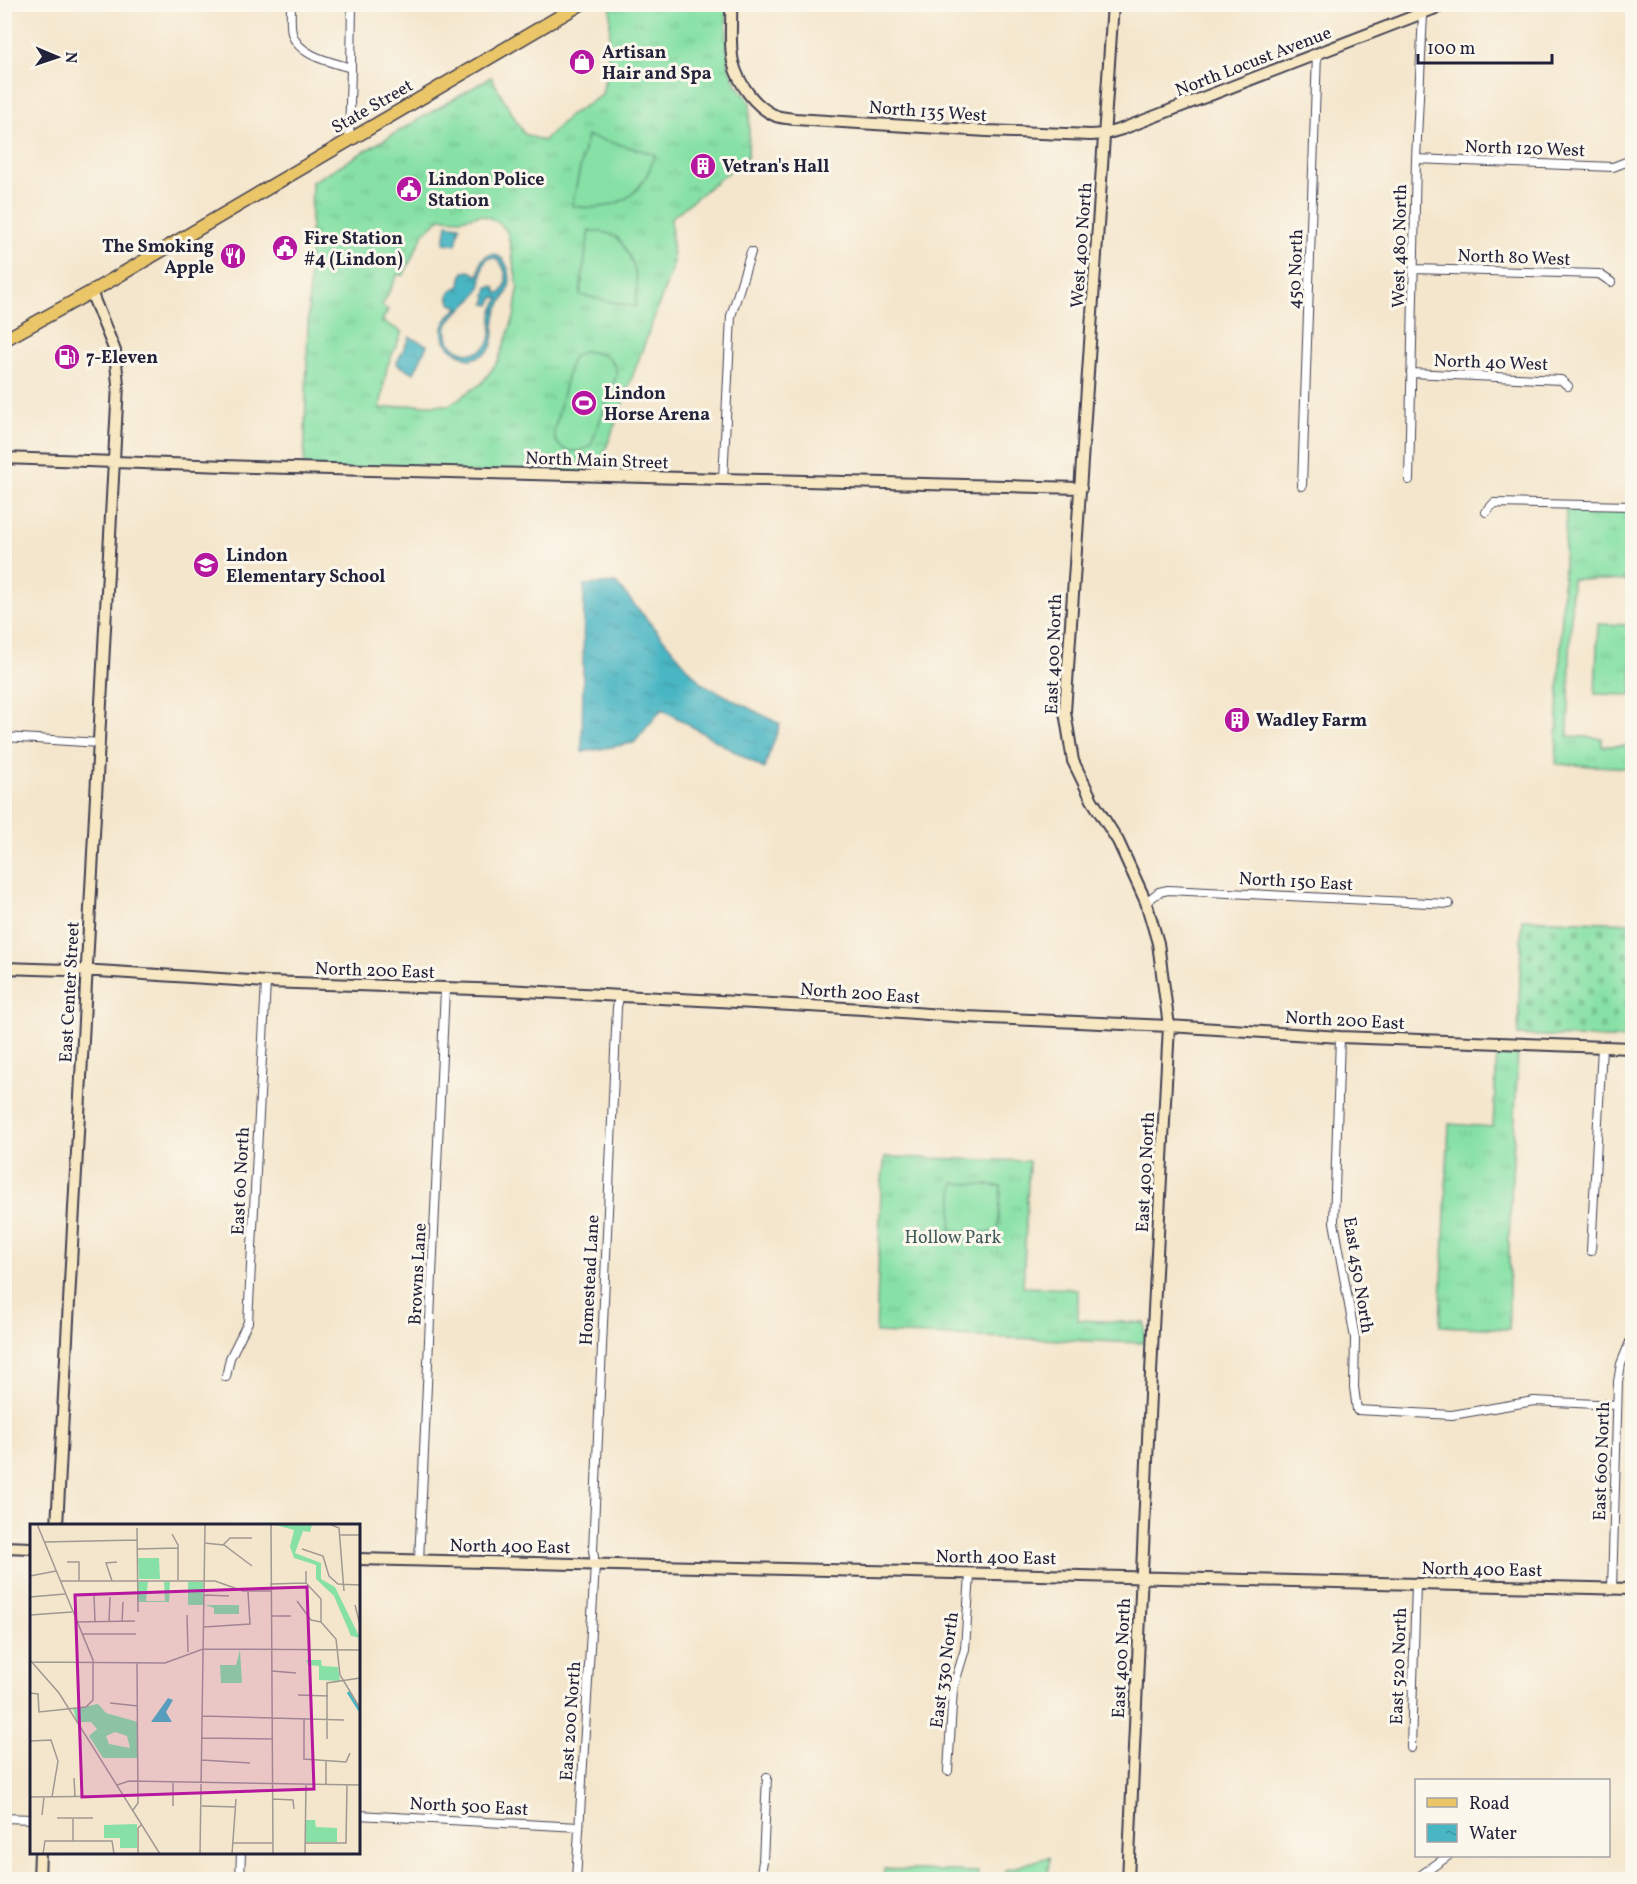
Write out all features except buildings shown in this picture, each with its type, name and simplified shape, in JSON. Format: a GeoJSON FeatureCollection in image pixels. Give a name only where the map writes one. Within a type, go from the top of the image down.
{"type":"FeatureCollection","features":[{"type":"Feature","properties":{"kind":"main road","name":"State Street"},"geometry":{"type":"LineString","coordinates":[[91,292],[581,4]]}},
{"type":"Feature","properties":{"kind":"main road"},"geometry":{"type":"LineString","coordinates":[[4,340],[91,292]]}},
{"type":"Feature","properties":{"kind":"street"},"geometry":{"type":"LineString","coordinates":[[291,4],[292,35],[296,43],[303,50],[351,68]]}},
{"type":"Feature","properties":{"kind":"street"},"geometry":{"type":"LineString","coordinates":[[349,140],[352,4]]}},
{"type":"Feature","properties":{"kind":"street","name":"North 135 West"},"geometry":{"type":"LineString","coordinates":[[731,4],[732,60],[741,82],[762,108],[774,115],[795,119],[987,131],[1105,134]]}},
{"type":"Feature","properties":{"kind":"street","name":"West 400 North"},"geometry":{"type":"LineString","coordinates":[[1081,489],[1113,4]]}},
{"type":"Feature","properties":{"kind":"street","name":"North Locust Avenue"},"geometry":{"type":"LineString","coordinates":[[1105,134],[1446,4]]}},
{"type":"Feature","properties":{"kind":"street","name":"West 480 North"},"geometry":{"type":"LineString","coordinates":[[1408,480],[1416,159],[1423,14]]}},
{"type":"Feature","properties":{"kind":"street","name":"450 North"},"geometry":{"type":"LineString","coordinates":[[1302,486],[1317,54]]}},
{"type":"Feature","properties":{"kind":"street","name":"North 120 West"},"geometry":{"type":"LineString","coordinates":[[1416,159],[1613,167],[1631,160]]}},
{"type":"Feature","properties":{"kind":"street"},"geometry":{"type":"LineString","coordinates":[[723,480],[731,316],[751,252]]}},
{"type":"Feature","properties":{"kind":"street","name":"North 80 West"},"geometry":{"type":"LineString","coordinates":[[1413,269],[1599,274],[1611,282]]}},
{"type":"Feature","properties":{"kind":"street","name":"East Center Street"},"geometry":{"type":"LineString","coordinates":[[57,1524],[118,385],[115,351],[91,292]]}},
{"type":"Feature","properties":{"kind":"street","name":"North 40 West"},"geometry":{"type":"LineString","coordinates":[[1411,373],[1561,380],[1568,386]]}},
{"type":"Feature","properties":{"kind":"street","name":"North Main Street"},"geometry":{"type":"LineString","coordinates":[[4,458],[253,467],[1081,489]]}},
{"type":"Feature","properties":{"kind":"street","name":"East 400 North"},"geometry":{"type":"LineString","coordinates":[[1081,489],[1065,712],[1073,761],[1092,800],[1118,841],[1146,902],[1158,943],[1169,1026],[1128,1880]]}},
{"type":"Feature","properties":{"kind":"street"},"geometry":{"type":"LineString","coordinates":[[1486,512],[1494,503],[1632,506]]}},
{"type":"Feature","properties":{"kind":"street"},"geometry":{"type":"LineString","coordinates":[[4,737],[100,743]]}},
{"type":"Feature","properties":{"kind":"street","name":"North 150 East"},"geometry":{"type":"LineString","coordinates":[[1146,902],[1159,892],[1168,890],[1449,904]]}},
{"type":"Feature","properties":{"kind":"street","name":"North 200 East"},"geometry":{"type":"LineString","coordinates":[[4,968],[266,982],[505,990],[1340,1037],[1632,1048]]}},
{"type":"Feature","properties":{"kind":"street","name":"East 60 North"},"geometry":{"type":"LineString","coordinates":[[226,1377],[230,1358],[248,1322],[266,982]]}},
{"type":"Feature","properties":{"kind":"street","name":"Browns Lane"},"geometry":{"type":"LineString","coordinates":[[419,1561],[445,989]]}},
{"type":"Feature","properties":{"kind":"street","name":"Homestead Lane"},"geometry":{"type":"LineString","coordinates":[[595,1565],[592,1550],[616,1007],[619,998]]}},
{"type":"Feature","properties":{"kind":"street","name":"East 450 North"},"geometry":{"type":"LineString","coordinates":[[1340,1037],[1334,1222],[1355,1338],[1354,1387],[1357,1410],[1452,1415],[1534,1401],[1617,1405]]}},
{"type":"Feature","properties":{"kind":"street"},"geometry":{"type":"LineString","coordinates":[[1591,1251],[1602,1047]]}},
{"type":"Feature","properties":{"kind":"street","name":"East 600 North"},"geometry":{"type":"LineString","coordinates":[[1612,1588],[1617,1405],[1621,1364],[1632,1337]]}},
{"type":"Feature","properties":{"kind":"street"},"geometry":{"type":"LineString","coordinates":[[4,1547],[30,1548]]}},
{"type":"Feature","properties":{"kind":"street","name":"North 400 East"},"geometry":{"type":"LineString","coordinates":[[360,1559],[1632,1589]]}},
{"type":"Feature","properties":{"kind":"street","name":"East 200 North"},"geometry":{"type":"LineString","coordinates":[[576,1880],[595,1565]]}},
{"type":"Feature","properties":{"kind":"street","name":"East 330 North"},"geometry":{"type":"LineString","coordinates":[[948,1771],[953,1689],[965,1649],[970,1574]]}},
{"type":"Feature","properties":{"kind":"street","name":"East 520 North"},"geometry":{"type":"LineString","coordinates":[[1411,1748],[1416,1584]]}},
{"type":"Feature","properties":{"kind":"street"},"geometry":{"type":"LineString","coordinates":[[760,1880],[767,1777]]}},
{"type":"Feature","properties":{"kind":"street","name":"North 500 East"},"geometry":{"type":"LineString","coordinates":[[360,1815],[579,1827]]}},
{"type":"Feature","properties":{"kind":"street"},"geometry":{"type":"LineString","coordinates":[[4,1818],[30,1819]]}},
{"type":"Feature","properties":{"kind":"street"},"geometry":{"type":"LineString","coordinates":[[39,1880],[40,1854]]}},
{"type":"Feature","properties":{"kind":"street"},"geometry":{"type":"LineString","coordinates":[[240,1880],[241,1854]]}},
{"type":"Feature","properties":{"kind":"street"},"geometry":{"type":"LineString","coordinates":[[1414,1880],[1447,1857]]}},
{"type":"Feature","properties":{"kind":"green space"},"geometry":{"type":"Polygon","coordinates":[[[611,5],[726,5],[728,63],[735,82],[750,102],[748,156],[671,218],[673,266],[596,476],[304,469],[312,182],[491,77],[524,134],[543,141],[570,115],[602,95],[608,61],[611,5]],[[479,215],[461,219],[441,218],[424,233],[403,276],[398,274],[382,306],[388,310],[382,321],[402,332],[387,367],[380,409],[409,405],[449,405],[482,383],[498,361],[514,317],[518,288],[506,230],[492,219],[479,215]]]}},
{"type":"Feature","properties":{"kind":"green space"},"geometry":{"type":"Polygon","coordinates":[[[587,136],[655,154],[643,181],[626,199],[602,207],[572,206],[587,136]]]}},
{"type":"Feature","properties":{"kind":"green space"},"geometry":{"type":"Polygon","coordinates":[[[589,230],[613,235],[625,248],[636,276],[635,307],[580,295],[589,230]]]}},
{"type":"Feature","properties":{"kind":"green space","name":"Lindon Horse Arena"},"geometry":{"type":"Polygon","coordinates":[[[584,351],[606,356],[613,363],[617,374],[591,445],[573,451],[562,448],[558,444],[554,432],[570,364],[573,357],[584,351]]]}},
{"type":"Feature","properties":{"kind":"green space"},"geometry":{"type":"Polygon","coordinates":[[[1566,509],[1632,510],[1632,581],[1572,579],[1568,736],[1602,738],[1602,746],[1632,746],[1632,768],[1556,764],[1566,509]]]}},
{"type":"Feature","properties":{"kind":"green space"},"geometry":{"type":"Polygon","coordinates":[[[1598,624],[1632,625],[1632,695],[1595,694],[1598,624]]]}},
{"type":"Feature","properties":{"kind":"green space"},"geometry":{"type":"Polygon","coordinates":[[[1522,919],[1632,923],[1632,1039],[1518,1035],[1522,919]]]}},
{"type":"Feature","properties":{"kind":"green space"},"geometry":{"type":"Polygon","coordinates":[[[1497,1052],[1518,1053],[1509,1238],[1509,1329],[1440,1326],[1449,1124],[1493,1127],[1497,1052]]]}},
{"type":"Feature","properties":{"kind":"green space","name":"Hollow Park"},"geometry":{"type":"Polygon","coordinates":[[[885,1157],[1029,1161],[1023,1287],[1078,1289],[1078,1320],[1145,1323],[1145,1343],[876,1333],[881,1187],[885,1157]]]}},
{"type":"Feature","properties":{"kind":"green space"},"geometry":{"type":"Polygon","coordinates":[[[954,1183],[1001,1186],[998,1233],[951,1230],[954,1183]]]}},
{"type":"Feature","properties":{"kind":"green space"},"geometry":{"type":"Polygon","coordinates":[[[1049,1857],[1048,1879],[1004,1879],[1005,1870],[1049,1857]]]}},
{"type":"Feature","properties":{"kind":"green space"},"geometry":{"type":"Polygon","coordinates":[[[884,1869],[978,1872],[978,1879],[883,1879],[884,1869]]]}},
{"type":"Feature","properties":{"kind":"water"},"geometry":{"type":"Polygon","coordinates":[[[447,224],[460,226],[456,245],[444,243],[447,224]]]}},
{"type":"Feature","properties":{"kind":"water"},"geometry":{"type":"Polygon","coordinates":[[[494,254],[503,259],[508,269],[509,285],[497,311],[491,346],[481,356],[470,359],[452,349],[443,336],[445,322],[459,307],[451,304],[449,295],[460,286],[464,272],[470,271],[479,276],[483,258],[494,254]],[[488,258],[485,261],[477,294],[453,316],[447,326],[449,342],[461,351],[477,352],[484,349],[489,342],[492,315],[499,298],[494,297],[490,305],[485,304],[488,287],[495,287],[497,293],[501,293],[506,279],[502,265],[495,258],[488,258]]]}},
{"type":"Feature","properties":{"kind":"water"},"geometry":{"type":"Polygon","coordinates":[[[410,337],[427,345],[414,373],[396,364],[410,337]]]}},
{"type":"Feature","properties":{"kind":"water"},"geometry":{"type":"Polygon","coordinates":[[[616,583],[701,683],[780,724],[764,769],[662,709],[634,743],[582,752],[584,585],[616,583]]]}},
{"type":"Feature","properties":{"kind":"place","name":"Artisan Hair and Spa"},"geometry":{"type":"Point","coordinates":[582,62]}},
{"type":"Feature","properties":{"kind":"place","name":"Vetran's Hall"},"geometry":{"type":"Point","coordinates":[703,166]}},
{"type":"Feature","properties":{"kind":"place","name":"Lindon Police Station"},"geometry":{"type":"Point","coordinates":[409,189]}},
{"type":"Feature","properties":{"kind":"place","name":"Fire Station #4 (Lindon)"},"geometry":{"type":"Point","coordinates":[285,248]}},
{"type":"Feature","properties":{"kind":"place","name":"The Smoking Apple"},"geometry":{"type":"Point","coordinates":[233,256]}},
{"type":"Feature","properties":{"kind":"place","name":"7-Eleven"},"geometry":{"type":"Point","coordinates":[67,357]}},
{"type":"Feature","properties":{"kind":"place","name":"Lindon Horse Arena"},"geometry":{"type":"Point","coordinates":[584,403]}},
{"type":"Feature","properties":{"kind":"place","name":"Lindon Elementary School"},"geometry":{"type":"Point","coordinates":[206,565]}},
{"type":"Feature","properties":{"kind":"place","name":"Wadley Farm"},"geometry":{"type":"Point","coordinates":[1237,720]}}]}
